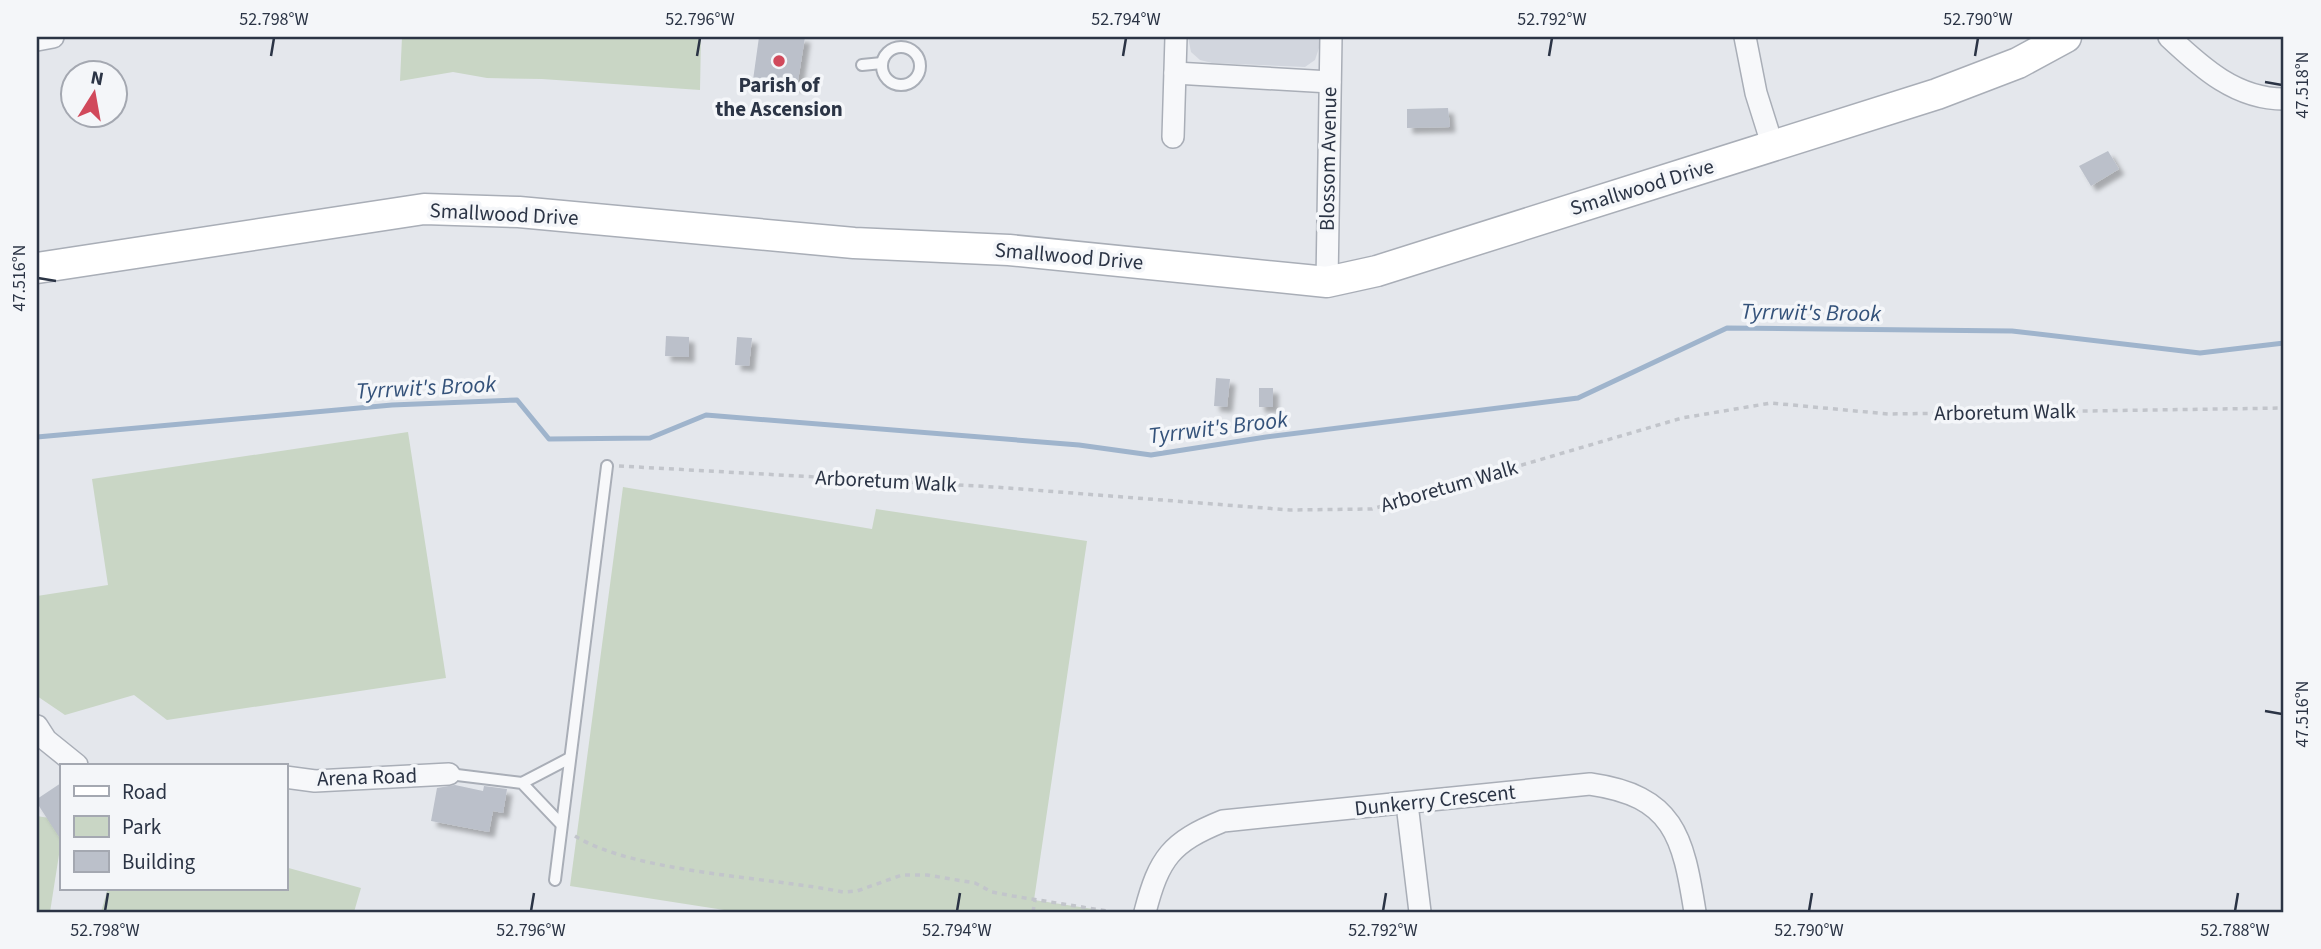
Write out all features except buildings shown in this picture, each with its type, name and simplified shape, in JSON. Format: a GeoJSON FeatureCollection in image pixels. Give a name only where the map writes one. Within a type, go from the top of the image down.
{"type":"FeatureCollection","features":[{"type":"Feature","properties":{"kind":"street"},"geometry":{"type":"LineString","coordinates":[[37,40],[52,37]]}},
{"type":"Feature","properties":{"kind":"street"},"geometry":{"type":"LineString","coordinates":[[1172,137],[1176,37]]}},
{"type":"Feature","properties":{"kind":"street","name":"Blossom Avenue"},"geometry":{"type":"LineString","coordinates":[[1327,282],[1331,37]]}},
{"type":"Feature","properties":{"kind":"street"},"geometry":{"type":"LineString","coordinates":[[1745,37],[1756,93],[1773,147]]}},
{"type":"Feature","properties":{"kind":"street","name":"Smallwood Drive"},"geometry":{"type":"LineString","coordinates":[[37,268],[424,209],[519,212],[854,243],[1023,251],[1327,282],[1377,271],[1773,147],[2006,68],[2066,37]]}},
{"type":"Feature","properties":{"kind":"street"},"geometry":{"type":"LineString","coordinates":[[2169,37],[2211,74],[2232,87],[2257,97],[2284,99]]}},
{"type":"Feature","properties":{"kind":"street"},"geometry":{"type":"LineString","coordinates":[[1175,73],[1330,82]]}},
{"type":"Feature","properties":{"kind":"street"},"geometry":{"type":"LineString","coordinates":[[37,726],[46,740],[76,764]]}},
{"type":"Feature","properties":{"kind":"street","name":"Arena Road"},"geometry":{"type":"LineString","coordinates":[[287,777],[315,780],[449,774]]}},
{"type":"Feature","properties":{"kind":"street","name":"Dunkerry Crescent"},"geometry":{"type":"LineString","coordinates":[[1145,912],[1161,864],[1170,851],[1192,834],[1223,821],[1590,784],[1622,789],[1652,803],[1676,834],[1688,865],[1695,912]]}},
{"type":"Feature","properties":{"kind":"street"},"geometry":{"type":"LineString","coordinates":[[1407,804],[1420,912]]}},
{"type":"Feature","properties":{"kind":"lane"},"geometry":{"type":"LineString","coordinates":[[862,65],[882,63]]}},
{"type":"Feature","properties":{"kind":"lane"},"geometry":{"type":"LineString","coordinates":[[555,880],[560,822],[607,466]]}},
{"type":"Feature","properties":{"kind":"lane"},"geometry":{"type":"LineString","coordinates":[[449,774],[522,783],[568,759]]}},
{"type":"Feature","properties":{"kind":"lane"},"geometry":{"type":"LineString","coordinates":[[522,783],[560,822]]}},
{"type":"Feature","properties":{"kind":"path","name":"Arboretum Walk"},"geometry":{"type":"LineString","coordinates":[[607,466],[995,487],[1290,510],[1372,509],[1682,418],[1771,403],[1888,414],[2284,408]]}},
{"type":"Feature","properties":{"kind":"path"},"geometry":{"type":"LineString","coordinates":[[560,822],[577,837],[606,850],[691,868],[843,892],[857,891],[902,875],[927,875],[975,883],[992,892],[1107,911]]}},
{"type":"Feature","properties":{"kind":"path"},"geometry":{"type":"LineString","coordinates":[[1033,912],[1035,900]]}},
{"type":"Feature","properties":{"kind":"shaded area"},"geometry":{"type":"Polygon","coordinates":[[[1188,37],[1319,37],[1319,48],[1315,60],[1305,67],[1212,63],[1200,60],[1191,52],[1188,37]]]}},
{"type":"Feature","properties":{"kind":"green space"},"geometry":{"type":"Polygon","coordinates":[[[402,37],[701,37],[700,90],[487,78],[453,72],[400,81],[402,37]]]}},
{"type":"Feature","properties":{"kind":"green space"},"geometry":{"type":"Polygon","coordinates":[[[408,432],[446,678],[167,720],[134,695],[65,715],[37,696],[37,596],[108,585],[92,479],[408,432]]]}},
{"type":"Feature","properties":{"kind":"green space"},"geometry":{"type":"Polygon","coordinates":[[[623,487],[872,529],[876,509],[1087,541],[1034,900],[1113,912],[737,912],[570,886],[623,487]]]}},
{"type":"Feature","properties":{"kind":"green space"},"geometry":{"type":"Polygon","coordinates":[[[37,816],[60,820],[60,848],[50,912],[37,912],[37,816]]]}},
{"type":"Feature","properties":{"kind":"green space"},"geometry":{"type":"Polygon","coordinates":[[[287,868],[361,888],[354,912],[101,912],[107,890],[287,890],[287,868]]]}},
{"type":"Feature","properties":{"kind":"waterway","name":"Tyrrwit's Brook"},"geometry":{"type":"LineString","coordinates":[[37,437],[392,405],[517,400],[549,439],[650,438],[706,415],[1079,445],[1151,455],[1266,437],[1578,398],[1727,328],[2012,331],[2200,353],[2284,343]]}},
{"type":"Feature","properties":{"kind":"place","name":"Parish of the Ascension"},"geometry":{"type":"Point","coordinates":[779,61]}}]}
